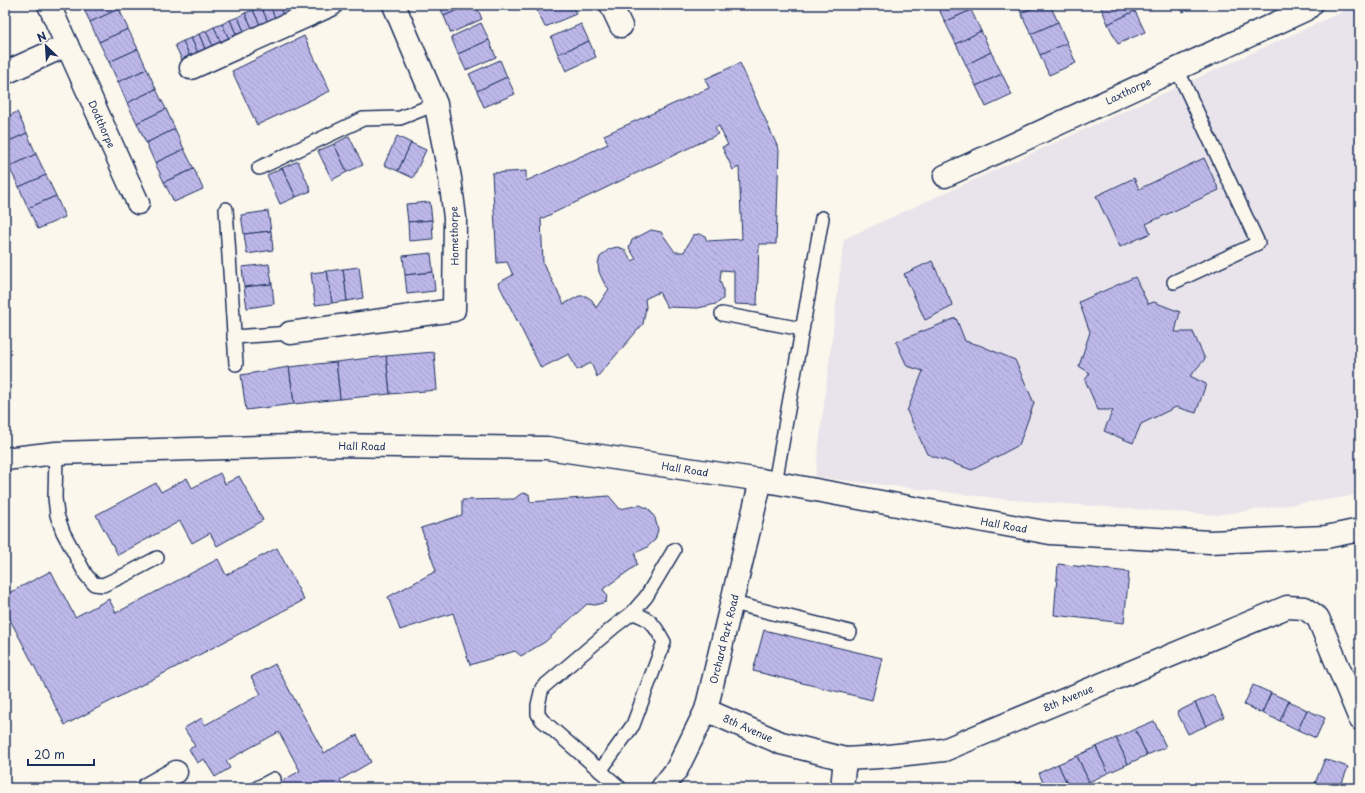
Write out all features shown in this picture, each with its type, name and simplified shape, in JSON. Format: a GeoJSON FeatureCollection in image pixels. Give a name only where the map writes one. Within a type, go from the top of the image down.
{"type":"FeatureCollection","features":[{"type":"Feature","properties":{"kind":"street","name":"Dodthorpe"},"geometry":{"type":"LineString","coordinates":[[49,5],[138,203]]}},
{"type":"Feature","properties":{"kind":"street"},"geometry":{"type":"LineString","coordinates":[[191,68],[331,5]]}},
{"type":"Feature","properties":{"kind":"street","name":"Homethorpe"},"geometry":{"type":"LineString","coordinates":[[290,333],[454,310],[455,218],[450,178],[436,104],[394,5]]}},
{"type":"Feature","properties":{"kind":"street"},"geometry":{"type":"LineString","coordinates":[[610,5],[621,26]]}},
{"type":"Feature","properties":{"kind":"street","name":"Laxthorpe"},"geometry":{"type":"LineString","coordinates":[[945,176],[1306,9],[1311,5]]}},
{"type":"Feature","properties":{"kind":"street"},"geometry":{"type":"LineString","coordinates":[[5,73],[67,45]]}},
{"type":"Feature","properties":{"kind":"street","name":"Hall Road"},"geometry":{"type":"LineString","coordinates":[[5,460],[56,453],[325,445],[547,448],[768,481],[1050,533],[1210,542],[1326,537],[1360,530]]}},
{"type":"Feature","properties":{"kind":"street","name":"Orchard Park Road"},"geometry":{"type":"LineString","coordinates":[[662,788],[677,769],[706,710],[733,603],[768,481]]}},
{"type":"Feature","properties":{"kind":"street","name":"8th Avenue"},"geometry":{"type":"LineString","coordinates":[[706,710],[781,743],[845,759],[944,750],[1287,607],[1305,608],[1318,618],[1360,719]]}},
{"type":"Feature","properties":{"kind":"street"},"geometry":{"type":"LineString","coordinates":[[842,788],[845,759]]}},
{"type":"Feature","properties":{"kind":"street"},"geometry":{"type":"LineString","coordinates":[[148,788],[176,772]]}},
{"type":"Feature","properties":{"kind":"lane"},"geometry":{"type":"LineString","coordinates":[[1174,282],[1258,244],[1177,69]]}},
{"type":"Feature","properties":{"kind":"lane"},"geometry":{"type":"LineString","coordinates":[[259,168],[363,119],[400,118],[436,104]]}},
{"type":"Feature","properties":{"kind":"lane"},"geometry":{"type":"LineString","coordinates":[[226,209],[236,364]]}},
{"type":"Feature","properties":{"kind":"lane"},"geometry":{"type":"LineString","coordinates":[[768,481],[802,329],[822,218]]}},
{"type":"Feature","properties":{"kind":"lane"},"geometry":{"type":"LineString","coordinates":[[722,314],[802,329]]}},
{"type":"Feature","properties":{"kind":"lane"},"geometry":{"type":"LineString","coordinates":[[234,337],[290,333]]}},
{"type":"Feature","properties":{"kind":"lane"},"geometry":{"type":"LineString","coordinates":[[56,453],[55,498],[57,515],[63,532],[86,575],[94,584],[103,585],[157,558]]}},
{"type":"Feature","properties":{"kind":"lane"},"geometry":{"type":"LineString","coordinates":[[620,788],[542,720],[538,714],[538,705],[542,688],[632,613],[646,597],[674,550]]}},
{"type":"Feature","properties":{"kind":"lane"},"geometry":{"type":"LineString","coordinates":[[733,603],[850,632]]}},
{"type":"Feature","properties":{"kind":"lane"},"geometry":{"type":"LineString","coordinates":[[600,771],[633,725],[664,642],[656,627],[644,616],[632,613]]}},
{"type":"Feature","properties":{"kind":"lane"},"geometry":{"type":"LineString","coordinates":[[257,788],[274,779]]}},
{"type":"Feature","properties":{"kind":"shaded area"},"geometry":{"type":"Polygon","coordinates":[[[1357,5],[1360,5],[1360,494],[1216,515],[1012,500],[815,477],[844,239],[1357,5]]]}},
{"type":"Feature","properties":{"kind":"building"},"geometry":{"type":"Polygon","coordinates":[[[82,5],[117,5],[119,9],[90,22],[82,5]]]}},
{"type":"Feature","properties":{"kind":"building"},"geometry":{"type":"Polygon","coordinates":[[[264,5],[270,5],[275,18],[268,22],[261,7],[264,5]]]}},
{"type":"Feature","properties":{"kind":"building"},"geometry":{"type":"Polygon","coordinates":[[[270,5],[279,5],[283,15],[275,18],[270,5]]]}},
{"type":"Feature","properties":{"kind":"building"},"geometry":{"type":"Polygon","coordinates":[[[279,5],[288,5],[291,11],[283,15],[279,5]]]}},
{"type":"Feature","properties":{"kind":"building"},"geometry":{"type":"Polygon","coordinates":[[[288,5],[298,5],[299,8],[291,11],[288,5]]]}},
{"type":"Feature","properties":{"kind":"building"},"geometry":{"type":"Polygon","coordinates":[[[439,5],[469,5],[444,16],[439,5]]]}},
{"type":"Feature","properties":{"kind":"building"},"geometry":{"type":"Polygon","coordinates":[[[469,5],[476,5],[482,19],[451,33],[444,16],[469,5]]]}},
{"type":"Feature","properties":{"kind":"building"},"geometry":{"type":"Polygon","coordinates":[[[535,5],[550,5],[537,11],[535,5]]]}},
{"type":"Feature","properties":{"kind":"building"},"geometry":{"type":"Polygon","coordinates":[[[550,5],[572,5],[576,14],[545,27],[537,11],[550,5]]]}},
{"type":"Feature","properties":{"kind":"building"},"geometry":{"type":"Polygon","coordinates":[[[937,5],[969,5],[971,10],[945,22],[937,5]]]}},
{"type":"Feature","properties":{"kind":"building"},"geometry":{"type":"Polygon","coordinates":[[[1018,5],[1040,5],[1021,13],[1018,5]]]}},
{"type":"Feature","properties":{"kind":"building"},"geometry":{"type":"Polygon","coordinates":[[[1040,5],[1050,5],[1058,22],[1031,34],[1021,13],[1040,5]]]}},
{"type":"Feature","properties":{"kind":"building"},"geometry":{"type":"Polygon","coordinates":[[[1100,5],[1132,5],[1135,11],[1108,24],[1100,5]]]}},
{"type":"Feature","properties":{"kind":"building"},"geometry":{"type":"Polygon","coordinates":[[[1180,5],[1198,5],[1183,12],[1180,5]]]}},
{"type":"Feature","properties":{"kind":"building"},"geometry":{"type":"Polygon","coordinates":[[[261,7],[268,22],[260,25],[253,10],[261,7]]]}},
{"type":"Feature","properties":{"kind":"building"},"geometry":{"type":"Polygon","coordinates":[[[119,9],[128,29],[99,42],[90,22],[119,9]]]}},
{"type":"Feature","properties":{"kind":"building"},"geometry":{"type":"Polygon","coordinates":[[[253,10],[260,25],[252,28],[245,13],[253,10]]]}},
{"type":"Feature","properties":{"kind":"building"},"geometry":{"type":"Polygon","coordinates":[[[971,10],[981,31],[956,44],[945,22],[971,10]]]}},
{"type":"Feature","properties":{"kind":"building"},"geometry":{"type":"Polygon","coordinates":[[[1135,11],[1145,32],[1118,44],[1108,24],[1135,11]]]}},
{"type":"Feature","properties":{"kind":"building"},"geometry":{"type":"Polygon","coordinates":[[[245,13],[252,28],[244,32],[238,17],[245,13]]]}},
{"type":"Feature","properties":{"kind":"building"},"geometry":{"type":"Polygon","coordinates":[[[238,17],[244,32],[237,36],[230,20],[238,17]]]}},
{"type":"Feature","properties":{"kind":"building"},"geometry":{"type":"Polygon","coordinates":[[[230,20],[237,36],[229,39],[222,24],[230,20]]]}},
{"type":"Feature","properties":{"kind":"building"},"geometry":{"type":"Polygon","coordinates":[[[1058,22],[1067,43],[1040,55],[1031,34],[1058,22]]]}},
{"type":"Feature","properties":{"kind":"building"},"geometry":{"type":"Polygon","coordinates":[[[481,23],[489,40],[458,54],[451,37],[481,23]]]}},
{"type":"Feature","properties":{"kind":"building"},"geometry":{"type":"Polygon","coordinates":[[[222,24],[229,39],[221,43],[214,27],[222,24]]]}},
{"type":"Feature","properties":{"kind":"building"},"geometry":{"type":"Polygon","coordinates":[[[581,24],[589,41],[558,54],[551,37],[581,24]]]}},
{"type":"Feature","properties":{"kind":"building"},"geometry":{"type":"Polygon","coordinates":[[[214,27],[221,43],[213,46],[206,31],[214,27]]]}},
{"type":"Feature","properties":{"kind":"building"},"geometry":{"type":"Polygon","coordinates":[[[128,29],[138,49],[109,62],[99,42],[128,29]]]}},
{"type":"Feature","properties":{"kind":"building"},"geometry":{"type":"Polygon","coordinates":[[[206,31],[213,46],[205,49],[199,34],[206,31]]]}},
{"type":"Feature","properties":{"kind":"building"},"geometry":{"type":"Polygon","coordinates":[[[981,31],[991,52],[966,65],[956,44],[981,31]]]}},
{"type":"Feature","properties":{"kind":"building"},"geometry":{"type":"Polygon","coordinates":[[[199,34],[205,49],[198,53],[191,38],[199,34]]]}},
{"type":"Feature","properties":{"kind":"building"},"geometry":{"type":"Polygon","coordinates":[[[304,36],[330,91],[257,125],[232,71],[304,36]]]}},
{"type":"Feature","properties":{"kind":"building"},"geometry":{"type":"Polygon","coordinates":[[[191,38],[198,53],[190,57],[183,41],[191,38]]]}},
{"type":"Feature","properties":{"kind":"building"},"geometry":{"type":"Polygon","coordinates":[[[489,40],[496,57],[466,70],[458,54],[489,40]]]}},
{"type":"Feature","properties":{"kind":"building"},"geometry":{"type":"Polygon","coordinates":[[[183,41],[190,57],[182,60],[175,45],[183,41]]]}},
{"type":"Feature","properties":{"kind":"building"},"geometry":{"type":"Polygon","coordinates":[[[589,41],[596,57],[566,71],[558,54],[589,41]]]}},
{"type":"Feature","properties":{"kind":"building"},"geometry":{"type":"Polygon","coordinates":[[[1067,43],[1076,63],[1049,75],[1040,55],[1067,43]]]}},
{"type":"Feature","properties":{"kind":"building"},"geometry":{"type":"Polygon","coordinates":[[[138,49],[147,69],[118,82],[109,62],[138,49]]]}},
{"type":"Feature","properties":{"kind":"building"},"geometry":{"type":"Polygon","coordinates":[[[991,52],[1002,74],[976,86],[966,65],[991,52]]]}},
{"type":"Feature","properties":{"kind":"building"},"geometry":{"type":"Polygon","coordinates":[[[500,60],[507,77],[477,91],[469,74],[500,60]]]}},
{"type":"Feature","properties":{"kind":"building"},"geometry":{"type":"Polygon","coordinates":[[[740,63],[779,150],[776,244],[759,244],[757,305],[734,304],[734,271],[721,270],[720,281],[723,289],[723,299],[716,304],[698,308],[667,307],[659,292],[645,299],[646,307],[643,324],[597,377],[591,363],[577,370],[569,354],[541,368],[498,283],[513,275],[507,262],[497,263],[492,173],[526,171],[526,181],[608,144],[604,135],[709,88],[705,79],[740,63]],[[719,126],[715,128],[718,134],[541,219],[543,263],[564,304],[579,296],[586,296],[592,300],[596,308],[609,289],[604,283],[599,272],[598,264],[600,257],[609,249],[617,247],[624,249],[632,261],[636,259],[629,248],[632,240],[651,230],[661,232],[675,252],[684,252],[693,235],[699,234],[705,236],[707,241],[742,239],[739,167],[733,170],[722,147],[728,145],[719,126]]]}},
{"type":"Feature","properties":{"kind":"building"},"geometry":{"type":"Polygon","coordinates":[[[147,69],[156,89],[127,103],[118,82],[147,69]]]}},
{"type":"Feature","properties":{"kind":"building"},"geometry":{"type":"Polygon","coordinates":[[[1002,74],[1012,95],[986,107],[976,86],[1002,74]]]}},
{"type":"Feature","properties":{"kind":"building"},"geometry":{"type":"Polygon","coordinates":[[[507,77],[515,94],[484,107],[477,91],[507,77]]]}},
{"type":"Feature","properties":{"kind":"building"},"geometry":{"type":"Polygon","coordinates":[[[156,89],[166,109],[137,123],[127,103],[156,89]]]}},
{"type":"Feature","properties":{"kind":"building"},"geometry":{"type":"Polygon","coordinates":[[[166,109],[175,129],[146,143],[137,123],[166,109]]]}},
{"type":"Feature","properties":{"kind":"building"},"geometry":{"type":"Polygon","coordinates":[[[17,112],[27,133],[5,143],[5,118],[17,112]]]}},
{"type":"Feature","properties":{"kind":"building"},"geometry":{"type":"Polygon","coordinates":[[[175,129],[184,149],[155,163],[146,143],[175,129]]]}},
{"type":"Feature","properties":{"kind":"building"},"geometry":{"type":"Polygon","coordinates":[[[27,133],[36,154],[9,167],[5,158],[5,143],[27,133]]]}},
{"type":"Feature","properties":{"kind":"building"},"geometry":{"type":"Polygon","coordinates":[[[349,136],[363,165],[347,172],[334,144],[349,136]]]}},
{"type":"Feature","properties":{"kind":"building"},"geometry":{"type":"Polygon","coordinates":[[[397,136],[411,143],[398,171],[384,165],[397,136]]]}},
{"type":"Feature","properties":{"kind":"building"},"geometry":{"type":"Polygon","coordinates":[[[411,143],[426,150],[413,178],[398,171],[411,143]]]}},
{"type":"Feature","properties":{"kind":"building"},"geometry":{"type":"Polygon","coordinates":[[[334,144],[347,172],[332,180],[318,151],[334,144]]]}},
{"type":"Feature","properties":{"kind":"building"},"geometry":{"type":"Polygon","coordinates":[[[184,149],[194,169],[164,182],[155,163],[184,149]]]}},
{"type":"Feature","properties":{"kind":"building"},"geometry":{"type":"Polygon","coordinates":[[[36,154],[46,175],[19,187],[9,167],[36,154]]]}},
{"type":"Feature","properties":{"kind":"building"},"geometry":{"type":"Polygon","coordinates":[[[1204,158],[1219,190],[1146,224],[1151,233],[1120,247],[1096,196],[1134,178],[1139,189],[1204,158]]]}},
{"type":"Feature","properties":{"kind":"building"},"geometry":{"type":"Polygon","coordinates":[[[298,161],[311,191],[296,197],[282,168],[298,161]]]}},
{"type":"Feature","properties":{"kind":"building"},"geometry":{"type":"Polygon","coordinates":[[[282,168],[296,197],[280,204],[267,175],[282,168]]]}},
{"type":"Feature","properties":{"kind":"building"},"geometry":{"type":"Polygon","coordinates":[[[194,169],[203,189],[174,202],[164,182],[194,169]]]}},
{"type":"Feature","properties":{"kind":"building"},"geometry":{"type":"Polygon","coordinates":[[[46,175],[56,196],[28,208],[19,187],[46,175]]]}},
{"type":"Feature","properties":{"kind":"building"},"geometry":{"type":"Polygon","coordinates":[[[56,196],[65,217],[38,229],[28,208],[56,196]]]}},
{"type":"Feature","properties":{"kind":"building"},"geometry":{"type":"Polygon","coordinates":[[[430,202],[432,220],[408,222],[406,204],[430,202]]]}},
{"type":"Feature","properties":{"kind":"building"},"geometry":{"type":"Polygon","coordinates":[[[268,211],[271,231],[244,234],[241,215],[268,211]]]}},
{"type":"Feature","properties":{"kind":"building"},"geometry":{"type":"Polygon","coordinates":[[[432,220],[433,239],[409,241],[408,222],[432,220]]]}},
{"type":"Feature","properties":{"kind":"building"},"geometry":{"type":"Polygon","coordinates":[[[271,231],[273,250],[247,254],[244,234],[271,231]]]}},
{"type":"Feature","properties":{"kind":"building"},"geometry":{"type":"Polygon","coordinates":[[[431,253],[433,272],[405,275],[403,256],[431,253]]]}},
{"type":"Feature","properties":{"kind":"building"},"geometry":{"type":"Polygon","coordinates":[[[932,261],[953,306],[925,320],[904,274],[932,261]]]}},
{"type":"Feature","properties":{"kind":"building"},"geometry":{"type":"Polygon","coordinates":[[[269,264],[272,284],[244,287],[242,267],[269,264]]]}},
{"type":"Feature","properties":{"kind":"building"},"geometry":{"type":"Polygon","coordinates":[[[359,267],[363,298],[347,301],[343,269],[359,267]]]}},
{"type":"Feature","properties":{"kind":"building"},"geometry":{"type":"Polygon","coordinates":[[[343,269],[347,301],[332,303],[327,271],[343,269]]]}},
{"type":"Feature","properties":{"kind":"building"},"geometry":{"type":"Polygon","coordinates":[[[327,271],[332,303],[315,305],[311,273],[327,271]]]}},
{"type":"Feature","properties":{"kind":"building"},"geometry":{"type":"Polygon","coordinates":[[[433,272],[435,291],[407,294],[405,275],[433,272]]]}},
{"type":"Feature","properties":{"kind":"building"},"geometry":{"type":"Polygon","coordinates":[[[1135,277],[1148,304],[1154,302],[1180,312],[1175,332],[1193,332],[1205,359],[1190,376],[1206,384],[1196,413],[1176,407],[1141,424],[1133,443],[1104,431],[1113,410],[1098,410],[1085,380],[1090,373],[1079,366],[1090,332],[1079,302],[1135,277]]]}},
{"type":"Feature","properties":{"kind":"building"},"geometry":{"type":"Polygon","coordinates":[[[272,284],[274,304],[247,308],[244,287],[272,284]]]}},
{"type":"Feature","properties":{"kind":"building"},"geometry":{"type":"Polygon","coordinates":[[[956,318],[965,341],[979,345],[1015,360],[1034,403],[1019,445],[972,470],[927,454],[907,411],[923,371],[907,366],[896,342],[956,318]]]}},
{"type":"Feature","properties":{"kind":"building"},"geometry":{"type":"Polygon","coordinates":[[[434,352],[437,390],[390,394],[386,356],[434,352]]]}},
{"type":"Feature","properties":{"kind":"building"},"geometry":{"type":"Polygon","coordinates":[[[386,356],[390,394],[340,399],[336,362],[386,356]]]}},
{"type":"Feature","properties":{"kind":"building"},"geometry":{"type":"Polygon","coordinates":[[[336,362],[340,399],[294,404],[289,367],[336,362]]]}},
{"type":"Feature","properties":{"kind":"building"},"geometry":{"type":"Polygon","coordinates":[[[289,367],[294,404],[246,410],[241,375],[289,367]]]}},
{"type":"Feature","properties":{"kind":"building"},"geometry":{"type":"Polygon","coordinates":[[[220,473],[225,484],[239,476],[263,520],[217,546],[210,533],[192,543],[180,521],[118,555],[96,515],[156,483],[161,492],[187,478],[192,488],[220,473]]]}},
{"type":"Feature","properties":{"kind":"building"},"geometry":{"type":"Polygon","coordinates":[[[522,493],[529,494],[530,502],[609,496],[620,509],[640,505],[649,509],[655,518],[658,530],[655,540],[646,548],[635,553],[637,565],[603,589],[607,595],[606,602],[595,605],[587,604],[545,642],[521,656],[515,651],[470,665],[453,613],[400,630],[388,597],[436,571],[421,528],[462,515],[462,500],[514,499],[522,493]]]}},
{"type":"Feature","properties":{"kind":"building"},"geometry":{"type":"Polygon","coordinates":[[[277,548],[304,600],[65,725],[5,610],[5,595],[51,571],[75,617],[109,599],[116,613],[218,559],[226,575],[277,548]]]}},
{"type":"Feature","properties":{"kind":"building"},"geometry":{"type":"Polygon","coordinates":[[[1058,564],[1129,572],[1124,623],[1054,615],[1058,564]]]}},
{"type":"Feature","properties":{"kind":"building"},"geometry":{"type":"Polygon","coordinates":[[[764,630],[882,658],[872,700],[753,671],[764,630]]]}},
{"type":"Feature","properties":{"kind":"building"},"geometry":{"type":"Polygon","coordinates":[[[275,664],[324,753],[357,735],[371,762],[340,780],[344,788],[269,788],[300,771],[279,732],[226,761],[230,768],[215,777],[204,759],[197,763],[189,749],[195,746],[184,728],[202,718],[205,725],[261,694],[251,677],[275,664]]]}},
{"type":"Feature","properties":{"kind":"building"},"geometry":{"type":"Polygon","coordinates":[[[1253,685],[1271,693],[1262,713],[1244,705],[1253,685]]]}},
{"type":"Feature","properties":{"kind":"building"},"geometry":{"type":"Polygon","coordinates":[[[1271,693],[1289,701],[1280,721],[1262,713],[1271,693]]]}},
{"type":"Feature","properties":{"kind":"building"},"geometry":{"type":"Polygon","coordinates":[[[1213,695],[1224,717],[1206,726],[1195,703],[1213,695]]]}},
{"type":"Feature","properties":{"kind":"building"},"geometry":{"type":"Polygon","coordinates":[[[1289,701],[1307,710],[1298,730],[1280,721],[1289,701]]]}},
{"type":"Feature","properties":{"kind":"building"},"geometry":{"type":"Polygon","coordinates":[[[1195,703],[1206,726],[1188,734],[1177,712],[1195,703]]]}},
{"type":"Feature","properties":{"kind":"building"},"geometry":{"type":"Polygon","coordinates":[[[1307,710],[1325,718],[1316,738],[1298,730],[1307,710]]]}},
{"type":"Feature","properties":{"kind":"building"},"geometry":{"type":"Polygon","coordinates":[[[1154,721],[1166,747],[1147,755],[1135,729],[1154,721]]]}},
{"type":"Feature","properties":{"kind":"building"},"geometry":{"type":"Polygon","coordinates":[[[1135,729],[1147,755],[1128,764],[1116,738],[1135,729]]]}},
{"type":"Feature","properties":{"kind":"building"},"geometry":{"type":"Polygon","coordinates":[[[1116,738],[1128,764],[1108,773],[1096,747],[1116,738]]]}},
{"type":"Feature","properties":{"kind":"building"},"geometry":{"type":"Polygon","coordinates":[[[1096,747],[1108,773],[1089,782],[1077,756],[1096,747]]]}},
{"type":"Feature","properties":{"kind":"building"},"geometry":{"type":"Polygon","coordinates":[[[1077,756],[1089,782],[1076,788],[1069,788],[1058,764],[1077,756]]]}},
{"type":"Feature","properties":{"kind":"building"},"geometry":{"type":"Polygon","coordinates":[[[1325,759],[1348,767],[1340,788],[1327,788],[1315,783],[1325,759]]]}},
{"type":"Feature","properties":{"kind":"building"},"geometry":{"type":"Polygon","coordinates":[[[1058,764],[1069,788],[1045,788],[1039,773],[1058,764]]]}},
{"type":"Feature","properties":{"kind":"building"},"geometry":{"type":"Polygon","coordinates":[[[1021,781],[1023,788],[1005,788],[1021,781]]]}},
{"type":"Feature","properties":{"kind":"building"},"geometry":{"type":"Polygon","coordinates":[[[1315,783],[1327,788],[1314,788],[1315,783]]]}}]}
